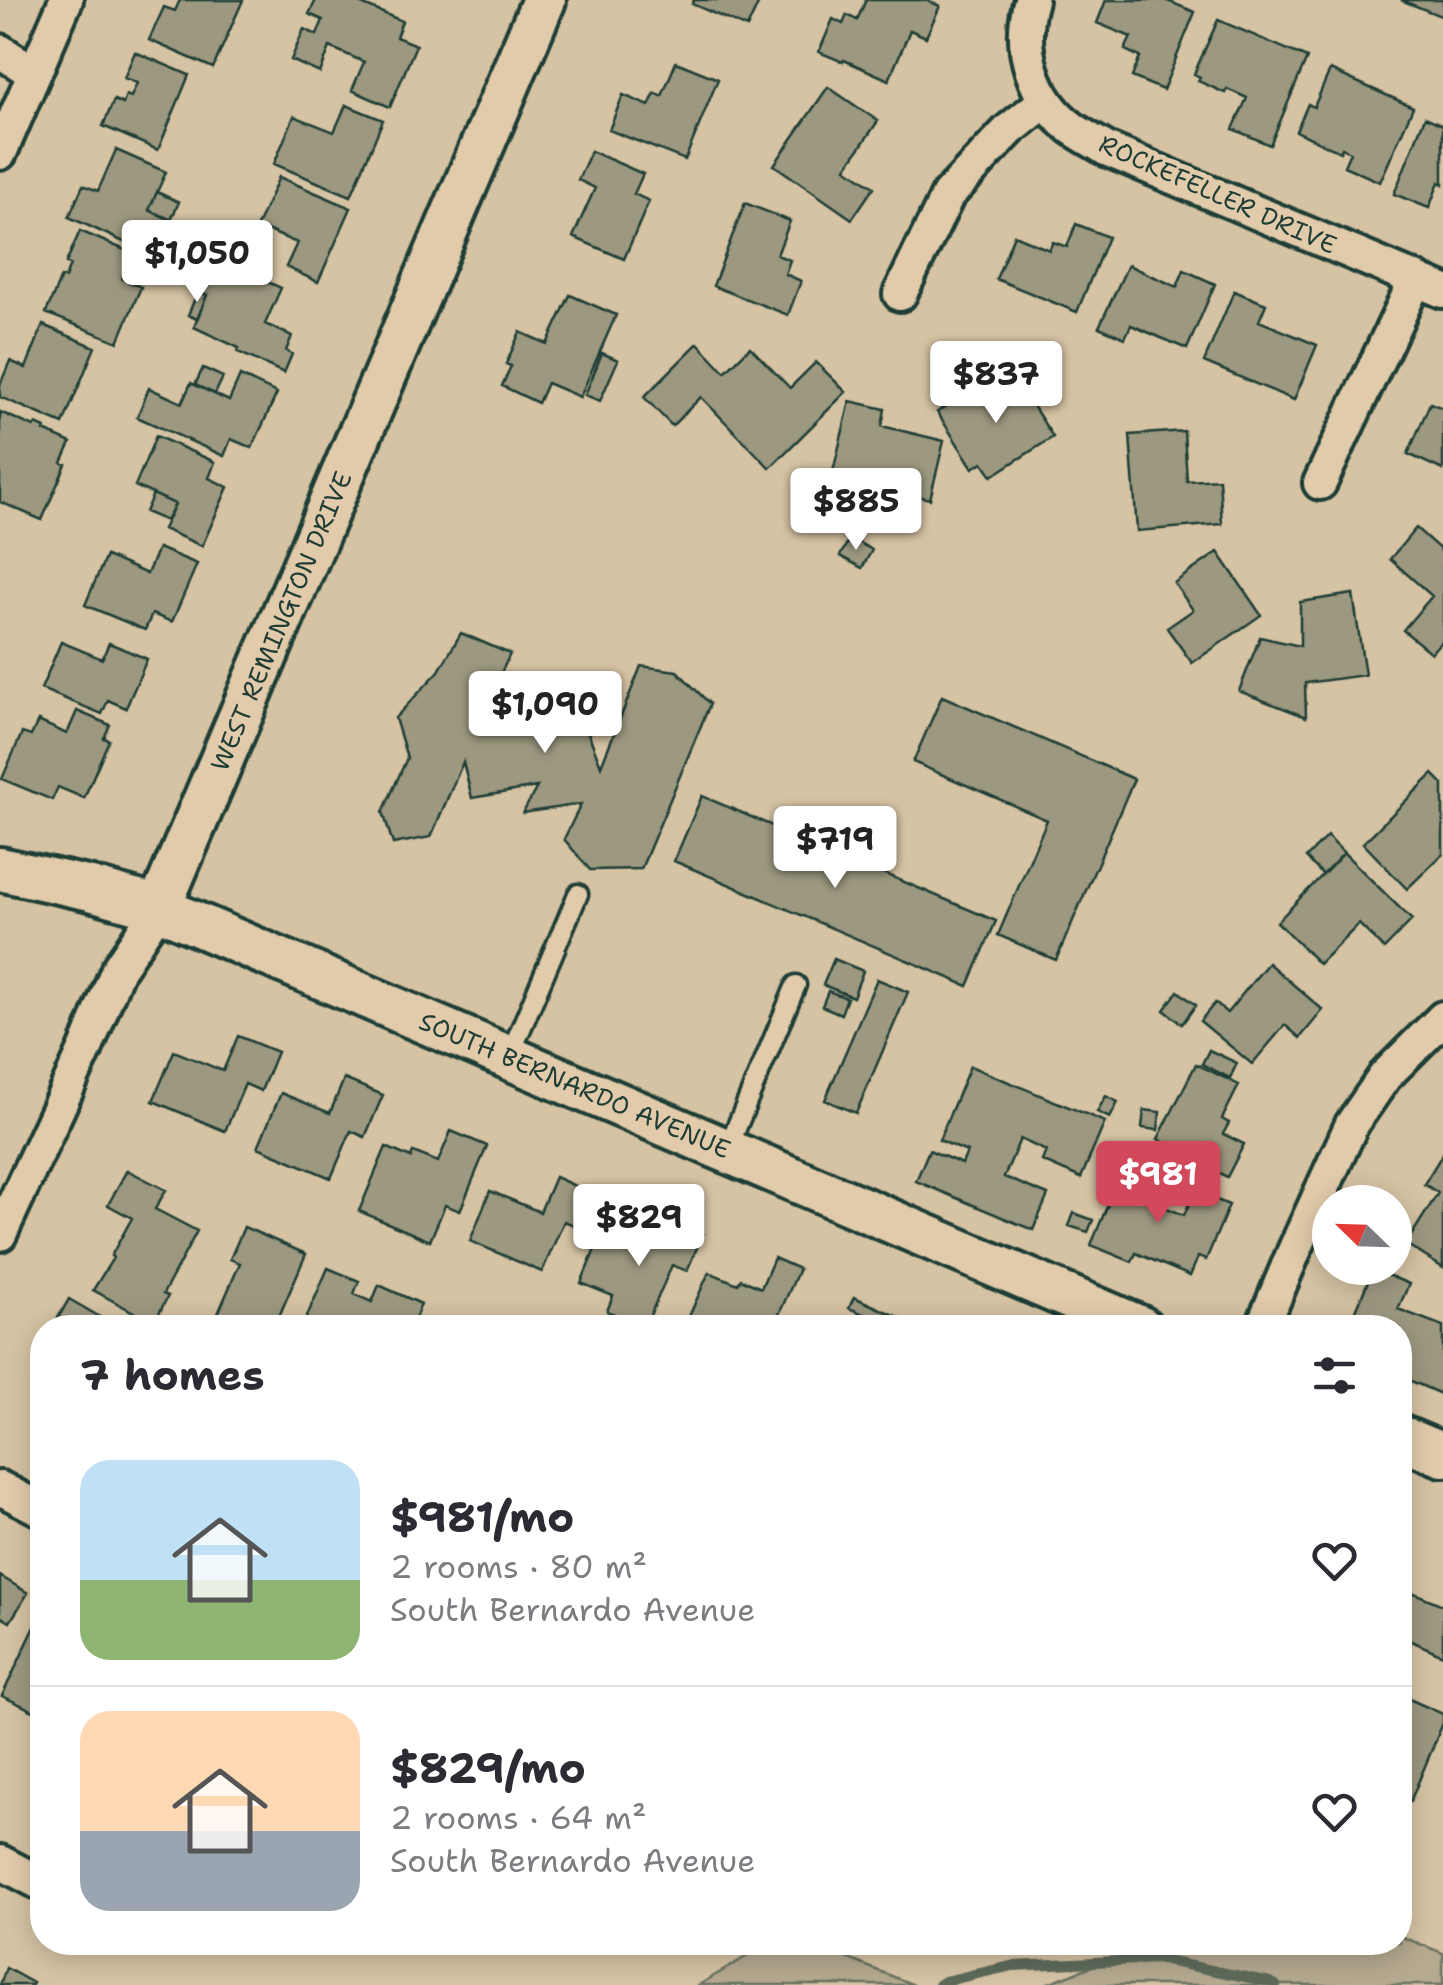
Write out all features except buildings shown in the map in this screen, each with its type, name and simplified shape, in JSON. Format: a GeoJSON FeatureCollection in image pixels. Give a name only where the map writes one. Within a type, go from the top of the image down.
{"type":"FeatureCollection","features":[{"type":"Feature","properties":{"kind":"street"},"geometry":{"type":"LineString","coordinates":[[0,152],[66,0]]}},
{"type":"Feature","properties":{"kind":"street","name":"WEST REMINGTON DRIVE"},"geometry":{"type":"LineString","coordinates":[[0,1234],[118,969],[159,908],[544,0]]}},
{"type":"Feature","properties":{"kind":"street","name":"ROCKEFELLER DRIVE"},"geometry":{"type":"LineString","coordinates":[[1031,0],[1026,41],[1030,68],[1045,101],[1070,127],[1106,148],[1430,285]]}},
{"type":"Feature","properties":{"kind":"street"},"geometry":{"type":"LineString","coordinates":[[0,50],[34,73]]}},
{"type":"Feature","properties":{"kind":"street"},"geometry":{"type":"LineString","coordinates":[[900,294],[948,194],[1009,130],[1045,101]]}},
{"type":"Feature","properties":{"kind":"street"},"geometry":{"type":"LineString","coordinates":[[1320,483],[1430,285]]}},
{"type":"Feature","properties":{"kind":"street","name":"SOUTH BERNARDO AVENUE"},"geometry":{"type":"LineString","coordinates":[[0,869],[159,908],[1111,1315]]}},
{"type":"Feature","properties":{"kind":"street"},"geometry":{"type":"LineString","coordinates":[[1267,1315],[1352,1124],[1384,1076],[1443,1018]]}},
{"type":"Feature","properties":{"kind":"street"},"geometry":{"type":"LineString","coordinates":[[1412,1442],[1443,1455]]}},
{"type":"Feature","properties":{"kind":"street"},"geometry":{"type":"LineString","coordinates":[[0,1488],[30,1504]]}},
{"type":"Feature","properties":{"kind":"street"},"geometry":{"type":"LineString","coordinates":[[0,1862],[30,1878]]}},
{"type":"Feature","properties":{"kind":"lane"},"geometry":{"type":"LineString","coordinates":[[509,1058],[578,894]]}},
{"type":"Feature","properties":{"kind":"lane"},"geometry":{"type":"LineString","coordinates":[[727,1150],[796,985]]}},
{"type":"Feature","properties":{"kind":"shaded area"},"geometry":{"type":"Polygon","coordinates":[[[1412,1941],[1443,1953],[1443,1985],[1043,1985],[1121,1955],[1412,1955],[1412,1941]]]}},
{"type":"Feature","properties":{"kind":"shaded area"},"geometry":{"type":"Polygon","coordinates":[[[749,1955],[839,1955],[914,1985],[699,1985],[749,1955]]]}},
{"type":"Feature","properties":{"kind":"waterway"},"geometry":{"type":"LineString","coordinates":[[939,1985],[1012,1966],[1157,1959],[1276,1985]]}}]}
